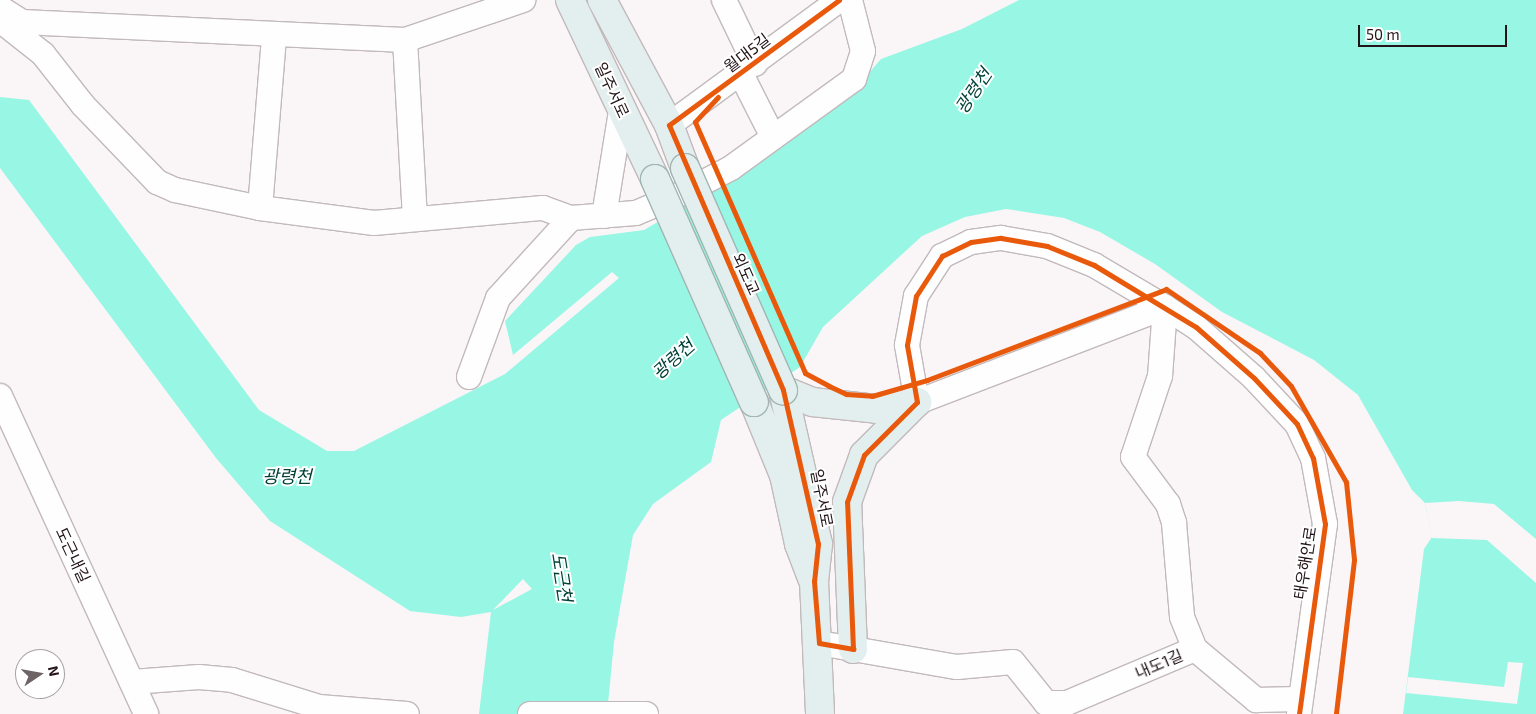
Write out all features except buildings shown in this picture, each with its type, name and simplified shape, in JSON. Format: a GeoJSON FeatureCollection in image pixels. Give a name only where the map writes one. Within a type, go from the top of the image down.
{"type":"FeatureCollection","features":[{"type":"Feature","properties":{"kind":"main road","name":"일주서로"},"geometry":{"type":"LineString","coordinates":[[570,0],[621,111],[655,179],[754,402],[784,475],[799,544],[814,581]]}},
{"type":"Feature","properties":{"kind":"main road","name":"일주서로"},"geometry":{"type":"LineString","coordinates":[[602,0],[670,125],[685,168]]}},
{"type":"Feature","properties":{"kind":"main road","name":"외도교"},"geometry":{"type":"LineString","coordinates":[[685,168],[783,390]]}},
{"type":"Feature","properties":{"kind":"main road","name":"일주서로"},"geometry":{"type":"LineString","coordinates":[[783,390],[818,544],[814,581],[819,643],[820,714]]}},
{"type":"Feature","properties":{"kind":"main road"},"geometry":{"type":"LineString","coordinates":[[783,390],[812,402],[877,409],[917,402]]}},
{"type":"Feature","properties":{"kind":"main road"},"geometry":{"type":"LineString","coordinates":[[853,648],[847,502],[864,455],[917,402]]}},
{"type":"Feature","properties":{"kind":"street"},"geometry":{"type":"LineString","coordinates":[[0,8],[22,22],[274,36],[405,40],[523,0]]}},
{"type":"Feature","properties":{"kind":"street"},"geometry":{"type":"LineString","coordinates":[[724,0],[773,137]]}},
{"type":"Feature","properties":{"kind":"street","name":"월대5길"},"geometry":{"type":"LineString","coordinates":[[670,125],[839,0]]}},
{"type":"Feature","properties":{"kind":"street"},"geometry":{"type":"LineString","coordinates":[[0,20],[43,54],[83,105],[157,182],[260,208],[374,223],[543,208],[571,218],[636,213],[683,193],[730,168],[854,79],[863,51],[850,0]]}},
{"type":"Feature","properties":{"kind":"street"},"geometry":{"type":"LineString","coordinates":[[260,208],[274,36]]}},
{"type":"Feature","properties":{"kind":"street"},"geometry":{"type":"LineString","coordinates":[[405,40],[415,218]]}},
{"type":"Feature","properties":{"kind":"street"},"geometry":{"type":"LineString","coordinates":[[604,216],[621,111]]}},
{"type":"Feature","properties":{"kind":"street"},"geometry":{"type":"LineString","coordinates":[[470,376],[498,298],[571,218]]}},
{"type":"Feature","properties":{"kind":"street","name":"태우해안로"},"geometry":{"type":"LineString","coordinates":[[917,402],[907,345],[916,296],[942,256],[971,242],[1001,238],[1047,246],[1094,265],[1196,327],[1254,378],[1297,424],[1313,458],[1325,524],[1298,706]]}},
{"type":"Feature","properties":{"kind":"street"},"geometry":{"type":"LineString","coordinates":[[917,402],[1165,308]]}},
{"type":"Feature","properties":{"kind":"street","name":"내도1길"},"geometry":{"type":"LineString","coordinates":[[819,643],[957,667],[1013,662],[1046,703],[1067,703],[1195,648],[1182,616],[1174,522],[1168,504],[1133,457],[1160,376],[1165,308]]}},
{"type":"Feature","properties":{"kind":"street","name":"도근내길"},"geometry":{"type":"LineString","coordinates":[[0,396],[146,714]]}},
{"type":"Feature","properties":{"kind":"street"},"geometry":{"type":"LineString","coordinates":[[1195,648],[1256,700],[1298,706]]}},
{"type":"Feature","properties":{"kind":"street"},"geometry":{"type":"LineString","coordinates":[[132,682],[224,679],[319,707],[407,714]]}},
{"type":"Feature","properties":{"kind":"street"},"geometry":{"type":"LineString","coordinates":[[530,714],[644,714]]}},
{"type":"Feature","properties":{"kind":"water"},"geometry":{"type":"Polygon","coordinates":[[[1019,0],[1536,0],[1536,714],[1403,714],[1424,549],[1432,537],[1425,503],[1412,490],[1358,395],[1314,360],[1222,312],[1155,264],[1100,232],[1064,218],[1006,209],[965,217],[922,236],[823,327],[800,367],[721,420],[711,462],[653,504],[633,535],[614,642],[607,714],[479,714],[491,612],[461,617],[410,611],[270,521],[216,458],[0,168],[0,97],[29,100],[259,410],[327,451],[354,451],[505,374],[619,278],[612,272],[513,355],[505,321],[576,245],[590,237],[644,230],[723,184],[860,83],[881,59],[962,29],[1019,0]],[[523,579],[493,610],[532,589],[523,579]]]}},
{"type":"Feature","properties":{"kind":"pier"},"geometry":{"type":"Polygon","coordinates":[[[1459,501],[1494,504],[1536,539],[1536,583],[1487,540],[1432,538],[1425,503],[1459,501]]]}},
{"type":"Feature","properties":{"kind":"pier"},"geometry":{"type":"Polygon","coordinates":[[[1508,662],[1523,663],[1517,704],[1406,693],[1408,677],[1504,687],[1508,662]]]}},
{"type":"Feature","properties":{"kind":"cycle path"},"geometry":{"type":"LineString","coordinates":[[839,0],[669,125],[783,390],[818,544],[814,581],[819,643],[853,649],[847,502],[864,455],[917,402],[907,345],[916,296],[942,256],[971,242],[1001,238],[1047,246],[1094,265],[1196,327],[1254,378],[1297,424],[1313,458],[1325,524],[1299,714]]}},
{"type":"Feature","properties":{"kind":"cycle path"},"geometry":{"type":"LineString","coordinates":[[718,97],[695,122],[805,373],[829,386],[846,394],[872,396],[927,380],[1166,289],[1260,353],[1291,386],[1346,482],[1354,560],[1336,714]]}},
{"type":"Feature","properties":{"kind":"water label","name":"광령천"},"geometry":{"type":"Point","coordinates":[973,91]}},
{"type":"Feature","properties":{"kind":"water label","name":"광령천"},"geometry":{"type":"Point","coordinates":[673,359]}},
{"type":"Feature","properties":{"kind":"water label","name":"광령천"},"geometry":{"type":"Point","coordinates":[287,476]}},
{"type":"Feature","properties":{"kind":"water label","name":"도근천"},"geometry":{"type":"Point","coordinates":[562,577]}}]}
